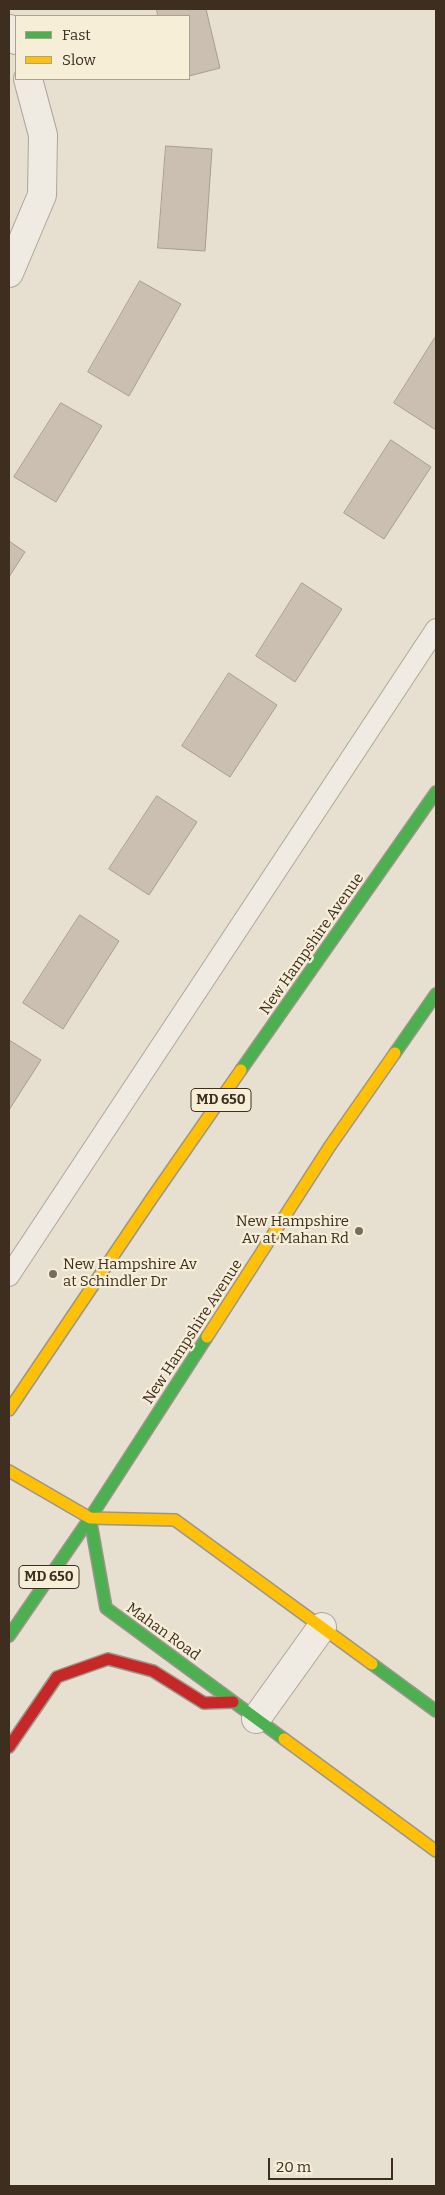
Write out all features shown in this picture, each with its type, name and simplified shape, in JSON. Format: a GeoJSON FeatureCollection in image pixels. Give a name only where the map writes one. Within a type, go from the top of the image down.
{"type":"FeatureCollection","features":[{"type":"Feature","properties":{"kind":"main road","name":"New Hampshire Avenue"},"geometry":{"type":"LineString","coordinates":[[9,1410],[152,1198],[436,792]]}},
{"type":"Feature","properties":{"kind":"main road","name":"New Hampshire Avenue"},"geometry":{"type":"LineString","coordinates":[[9,1636],[90,1518],[330,1146],[436,994]]}},
{"type":"Feature","properties":{"kind":"main road"},"geometry":{"type":"LineString","coordinates":[[9,1471],[90,1518],[175,1520],[436,1711]]}},
{"type":"Feature","properties":{"kind":"main road","name":"Mahan Road"},"geometry":{"type":"LineString","coordinates":[[90,1518],[106,1608],[436,1851]]}},
{"type":"Feature","properties":{"kind":"main road"},"geometry":{"type":"LineString","coordinates":[[9,1747],[57,1677],[108,1659],[153,1671],[204,1703],[234,1702]]}},
{"type":"Feature","properties":{"kind":"street"},"geometry":{"type":"LineString","coordinates":[[9,273],[42,196],[43,135],[28,80]]}},
{"type":"Feature","properties":{"kind":"street"},"geometry":{"type":"LineString","coordinates":[[256,1719],[322,1627]]}},
{"type":"Feature","properties":{"kind":"lane"},"geometry":{"type":"LineString","coordinates":[[9,1276],[436,630]]}},
{"type":"Feature","properties":{"kind":"building"},"geometry":{"type":"Polygon","coordinates":[[[157,9],[206,9],[220,68],[190,76],[190,15],[158,15],[157,9]]]}},
{"type":"Feature","properties":{"kind":"building"},"geometry":{"type":"Polygon","coordinates":[[[166,146],[212,149],[205,251],[158,248],[166,146]]]}},
{"type":"Feature","properties":{"kind":"building"},"geometry":{"type":"Polygon","coordinates":[[[140,281],[181,304],[129,396],[88,372],[140,281]]]}},
{"type":"Feature","properties":{"kind":"building"},"geometry":{"type":"Polygon","coordinates":[[[436,336],[436,430],[394,403],[436,336]]]}},
{"type":"Feature","properties":{"kind":"building"},"geometry":{"type":"Polygon","coordinates":[[[61,403],[102,426],[56,502],[14,477],[61,403]]]}},
{"type":"Feature","properties":{"kind":"building"},"geometry":{"type":"Polygon","coordinates":[[[391,440],[431,467],[384,539],[344,513],[391,440]]]}},
{"type":"Feature","properties":{"kind":"building"},"geometry":{"type":"Polygon","coordinates":[[[9,541],[25,552],[9,577],[9,541]]]}},
{"type":"Feature","properties":{"kind":"building"},"geometry":{"type":"Polygon","coordinates":[[[302,583],[342,609],[295,682],[256,656],[302,583]]]}},
{"type":"Feature","properties":{"kind":"building"},"geometry":{"type":"Polygon","coordinates":[[[229,673],[277,705],[230,777],[182,746],[229,673]]]}},
{"type":"Feature","properties":{"kind":"building"},"geometry":{"type":"Polygon","coordinates":[[[157,796],[197,822],[149,895],[109,869],[157,796]]]}},
{"type":"Feature","properties":{"kind":"building"},"geometry":{"type":"Polygon","coordinates":[[[80,915],[119,941],[63,1029],[23,1003],[80,915]]]}},
{"type":"Feature","properties":{"kind":"building"},"geometry":{"type":"Polygon","coordinates":[[[9,1040],[41,1060],[9,1110],[9,1040]]]}},
{"type":"Feature","properties":{"kind":"traffic: fast"},"geometry":{"type":"LineString","coordinates":[[241,1070],[436,792]]}},
{"type":"Feature","properties":{"kind":"traffic: fast"},"geometry":{"type":"LineString","coordinates":[[395,1053],[436,994]]}},
{"type":"Feature","properties":{"kind":"traffic: fast"},"geometry":{"type":"LineString","coordinates":[[9,1636],[90,1518],[207,1337]]}},
{"type":"Feature","properties":{"kind":"traffic: fast"},"geometry":{"type":"LineString","coordinates":[[90,1518],[106,1608],[284,1739]]}},
{"type":"Feature","properties":{"kind":"traffic: fast"},"geometry":{"type":"LineString","coordinates":[[372,1664],[436,1711]]}},
{"type":"Feature","properties":{"kind":"traffic: slow"},"geometry":{"type":"LineString","coordinates":[[207,1337],[330,1146],[395,1053]]}},
{"type":"Feature","properties":{"kind":"traffic: slow"},"geometry":{"type":"LineString","coordinates":[[9,1410],[241,1070]]}},
{"type":"Feature","properties":{"kind":"traffic: slow"},"geometry":{"type":"LineString","coordinates":[[9,1471],[90,1518],[175,1520],[372,1664]]}},
{"type":"Feature","properties":{"kind":"traffic: slow"},"geometry":{"type":"LineString","coordinates":[[284,1739],[436,1851]]}},
{"type":"Feature","properties":{"kind":"traffic: jam"},"geometry":{"type":"LineString","coordinates":[[9,1747],[57,1677],[108,1659],[153,1671],[204,1703],[233,1702]]}},
{"type":"Feature","properties":{"kind":"place","name":"New Hampshire Av at Mahan Rd"},"geometry":{"type":"Point","coordinates":[359,1231]}},
{"type":"Feature","properties":{"kind":"place","name":"New Hampshire Av at Schindler Dr"},"geometry":{"type":"Point","coordinates":[53,1274]}}]}
